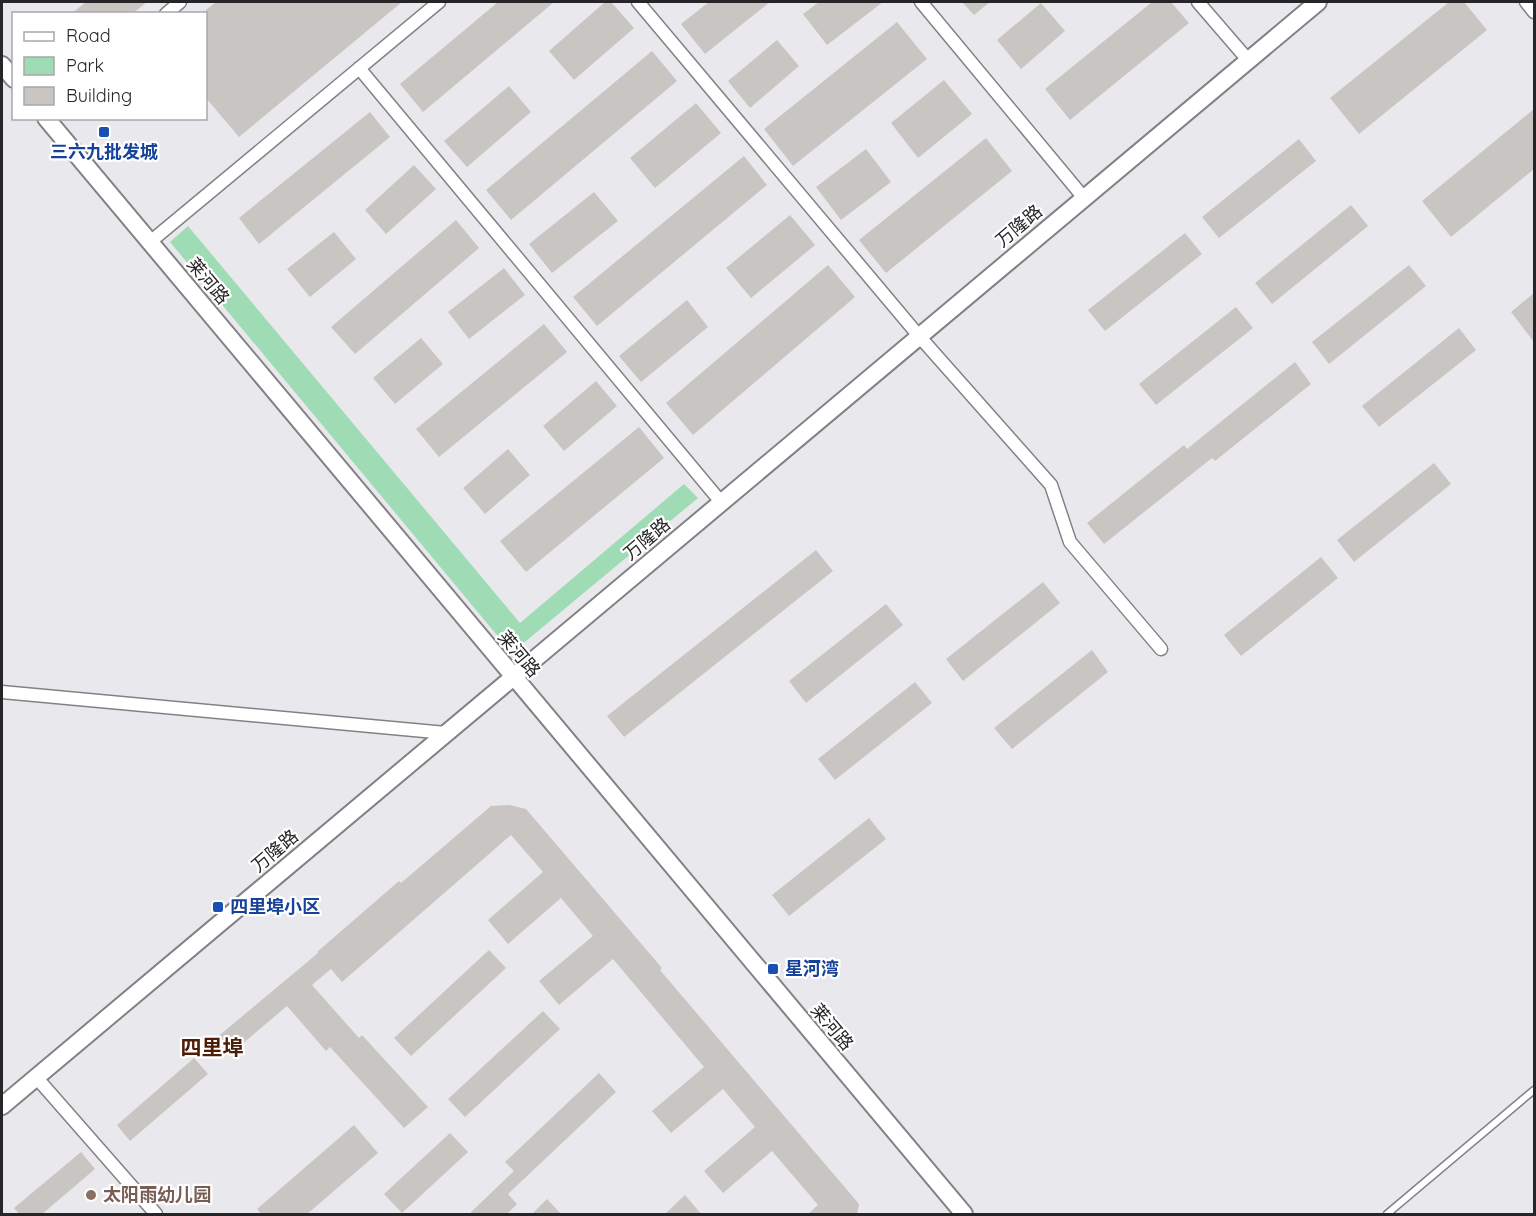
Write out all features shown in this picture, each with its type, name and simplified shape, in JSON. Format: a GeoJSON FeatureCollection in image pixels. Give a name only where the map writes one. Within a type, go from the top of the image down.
{"type":"FeatureCollection","features":[{"type":"Feature","properties":{"kind":"street"},"geometry":{"type":"LineString","coordinates":[[168,12],[180,2]]}},
{"type":"Feature","properties":{"kind":"street"},"geometry":{"type":"LineString","coordinates":[[150,242],[439,2]]}},
{"type":"Feature","properties":{"kind":"street"},"geometry":{"type":"LineString","coordinates":[[639,2],[919,336],[1051,485],[1070,542],[1161,649]]}},
{"type":"Feature","properties":{"kind":"street"},"geometry":{"type":"LineString","coordinates":[[921,2],[1084,198]]}},
{"type":"Feature","properties":{"kind":"street"},"geometry":{"type":"LineString","coordinates":[[1198,2],[1248,60]]}},
{"type":"Feature","properties":{"kind":"street","name":"万隆路"},"geometry":{"type":"LineString","coordinates":[[2,1106],[1318,2]]}},
{"type":"Feature","properties":{"kind":"street"},"geometry":{"type":"LineString","coordinates":[[1526,2],[1534,12]]}},
{"type":"Feature","properties":{"kind":"street"},"geometry":{"type":"LineString","coordinates":[[2,65],[12,77]]}},
{"type":"Feature","properties":{"kind":"street"},"geometry":{"type":"LineString","coordinates":[[359,68],[721,502]]}},
{"type":"Feature","properties":{"kind":"street","name":"莱河路"},"geometry":{"type":"LineString","coordinates":[[48,120],[964,1215]]}},
{"type":"Feature","properties":{"kind":"street"},"geometry":{"type":"LineString","coordinates":[[2,692],[446,733]]}},
{"type":"Feature","properties":{"kind":"street"},"geometry":{"type":"LineString","coordinates":[[36,1077],[156,1215]]}},
{"type":"Feature","properties":{"kind":"lane"},"geometry":{"type":"LineString","coordinates":[[1387,1215],[1534,1090]]}},
{"type":"Feature","properties":{"kind":"green space"},"geometry":{"type":"Polygon","coordinates":[[[188,226],[520,623],[684,484],[698,498],[520,646],[506,646],[170,242],[188,226]]]}},
{"type":"Feature","properties":{"kind":"building"},"geometry":{"type":"Polygon","coordinates":[[[86,2],[147,2],[134,12],[74,12],[86,2]]]}},
{"type":"Feature","properties":{"kind":"building"},"geometry":{"type":"Polygon","coordinates":[[[216,2],[402,2],[239,137],[207,99],[206,10],[216,2]]]}},
{"type":"Feature","properties":{"kind":"building"},"geometry":{"type":"Polygon","coordinates":[[[498,2],[554,2],[423,112],[400,84],[498,2]]]}},
{"type":"Feature","properties":{"kind":"building"},"geometry":{"type":"Polygon","coordinates":[[[605,2],[611,2],[634,28],[574,80],[549,51],[605,2]]]}},
{"type":"Feature","properties":{"kind":"building"},"geometry":{"type":"Polygon","coordinates":[[[709,2],[770,2],[705,54],[681,24],[709,2]]]}},
{"type":"Feature","properties":{"kind":"building"},"geometry":{"type":"Polygon","coordinates":[[[819,2],[883,2],[827,45],[803,14],[819,2]]]}},
{"type":"Feature","properties":{"kind":"building"},"geometry":{"type":"Polygon","coordinates":[[[962,2],[990,2],[974,15],[962,2]]]}},
{"type":"Feature","properties":{"kind":"building"},"geometry":{"type":"Polygon","coordinates":[[[1152,2],[1171,2],[1189,23],[1070,120],[1045,89],[1152,2]]]}},
{"type":"Feature","properties":{"kind":"building"},"geometry":{"type":"Polygon","coordinates":[[[1449,2],[1464,2],[1487,30],[1359,134],[1330,98],[1449,2]]]}},
{"type":"Feature","properties":{"kind":"building"},"geometry":{"type":"Polygon","coordinates":[[[1041,3],[1065,31],[1021,69],[997,40],[1041,3]]]}},
{"type":"Feature","properties":{"kind":"building"},"geometry":{"type":"Polygon","coordinates":[[[897,22],[927,59],[793,166],[764,129],[897,22]]]}},
{"type":"Feature","properties":{"kind":"building"},"geometry":{"type":"Polygon","coordinates":[[[777,40],[799,66],[750,108],[728,81],[777,40]]]}},
{"type":"Feature","properties":{"kind":"building"},"geometry":{"type":"Polygon","coordinates":[[[652,51],[677,81],[511,220],[486,190],[652,51]]]}},
{"type":"Feature","properties":{"kind":"building"},"geometry":{"type":"Polygon","coordinates":[[[944,80],[972,114],[918,158],[891,123],[944,80]]]}},
{"type":"Feature","properties":{"kind":"building"},"geometry":{"type":"Polygon","coordinates":[[[509,86],[531,112],[467,167],[444,141],[509,86]]]}},
{"type":"Feature","properties":{"kind":"building"},"geometry":{"type":"Polygon","coordinates":[[[696,103],[721,133],[655,188],[630,158],[696,103]]]}},
{"type":"Feature","properties":{"kind":"building"},"geometry":{"type":"Polygon","coordinates":[[[1534,109],[1534,169],[1451,237],[1422,201],[1534,109]]]}},
{"type":"Feature","properties":{"kind":"building"},"geometry":{"type":"Polygon","coordinates":[[[370,112],[390,137],[259,244],[239,218],[370,112]]]}},
{"type":"Feature","properties":{"kind":"building"},"geometry":{"type":"Polygon","coordinates":[[[986,138],[1012,171],[886,273],[859,240],[986,138]]]}},
{"type":"Feature","properties":{"kind":"building"},"geometry":{"type":"Polygon","coordinates":[[[1299,139],[1316,161],[1219,238],[1202,217],[1299,139]]]}},
{"type":"Feature","properties":{"kind":"building"},"geometry":{"type":"Polygon","coordinates":[[[866,149],[891,182],[841,220],[816,187],[866,149]]]}},
{"type":"Feature","properties":{"kind":"building"},"geometry":{"type":"Polygon","coordinates":[[[744,156],[767,185],[597,326],[573,297],[744,156]]]}},
{"type":"Feature","properties":{"kind":"building"},"geometry":{"type":"Polygon","coordinates":[[[414,165],[436,189],[386,234],[365,210],[414,165]]]}},
{"type":"Feature","properties":{"kind":"building"},"geometry":{"type":"Polygon","coordinates":[[[594,192],[618,221],[552,273],[529,244],[594,192]]]}},
{"type":"Feature","properties":{"kind":"building"},"geometry":{"type":"Polygon","coordinates":[[[1351,205],[1368,226],[1272,304],[1255,283],[1351,205]]]}},
{"type":"Feature","properties":{"kind":"building"},"geometry":{"type":"Polygon","coordinates":[[[790,215],[815,245],[751,298],[726,268],[790,215]]]}},
{"type":"Feature","properties":{"kind":"building"},"geometry":{"type":"Polygon","coordinates":[[[456,220],[479,248],[355,354],[331,327],[456,220]]]}},
{"type":"Feature","properties":{"kind":"building"},"geometry":{"type":"Polygon","coordinates":[[[334,232],[356,259],[310,297],[287,269],[334,232]]]}},
{"type":"Feature","properties":{"kind":"building"},"geometry":{"type":"Polygon","coordinates":[[[1185,233],[1202,254],[1105,331],[1088,310],[1185,233]]]}},
{"type":"Feature","properties":{"kind":"building"},"geometry":{"type":"Polygon","coordinates":[[[828,265],[855,297],[693,435],[666,403],[828,265]]]}},
{"type":"Feature","properties":{"kind":"building"},"geometry":{"type":"Polygon","coordinates":[[[1409,265],[1426,286],[1329,364],[1312,342],[1409,265]]]}},
{"type":"Feature","properties":{"kind":"building"},"geometry":{"type":"Polygon","coordinates":[[[504,268],[525,295],[469,339],[448,312],[504,268]]]}},
{"type":"Feature","properties":{"kind":"building"},"geometry":{"type":"Polygon","coordinates":[[[1534,293],[1534,342],[1511,312],[1534,293]]]}},
{"type":"Feature","properties":{"kind":"building"},"geometry":{"type":"Polygon","coordinates":[[[687,300],[708,327],[641,382],[619,356],[687,300]]]}},
{"type":"Feature","properties":{"kind":"building"},"geometry":{"type":"Polygon","coordinates":[[[1236,307],[1253,328],[1156,405],[1139,384],[1236,307]]]}},
{"type":"Feature","properties":{"kind":"building"},"geometry":{"type":"Polygon","coordinates":[[[544,324],[567,352],[439,457],[416,429],[544,324]]]}},
{"type":"Feature","properties":{"kind":"building"},"geometry":{"type":"Polygon","coordinates":[[[1459,328],[1476,350],[1379,427],[1362,406],[1459,328]]]}},
{"type":"Feature","properties":{"kind":"building"},"geometry":{"type":"Polygon","coordinates":[[[421,338],[443,364],[395,404],[373,378],[421,338]]]}},
{"type":"Feature","properties":{"kind":"building"},"geometry":{"type":"Polygon","coordinates":[[[1295,362],[1311,384],[1215,461],[1212,458],[1104,544],[1087,523],[1184,445],[1187,449],[1295,362]]]}},
{"type":"Feature","properties":{"kind":"building"},"geometry":{"type":"Polygon","coordinates":[[[596,381],[617,406],[564,451],[543,426],[596,381]]]}},
{"type":"Feature","properties":{"kind":"building"},"geometry":{"type":"Polygon","coordinates":[[[639,427],[664,458],[526,572],[500,541],[639,427]]]}},
{"type":"Feature","properties":{"kind":"building"},"geometry":{"type":"Polygon","coordinates":[[[508,449],[530,475],[485,514],[463,488],[508,449]]]}},
{"type":"Feature","properties":{"kind":"building"},"geometry":{"type":"Polygon","coordinates":[[[1434,463],[1451,484],[1354,562],[1337,540],[1434,463]]]}},
{"type":"Feature","properties":{"kind":"building"},"geometry":{"type":"Polygon","coordinates":[[[816,550],[833,571],[624,737],[607,716],[816,550]]]}},
{"type":"Feature","properties":{"kind":"building"},"geometry":{"type":"Polygon","coordinates":[[[1321,557],[1338,578],[1241,656],[1224,635],[1321,557]]]}},
{"type":"Feature","properties":{"kind":"building"},"geometry":{"type":"Polygon","coordinates":[[[1043,582],[1060,603],[963,681],[946,659],[1043,582]]]}},
{"type":"Feature","properties":{"kind":"building"},"geometry":{"type":"Polygon","coordinates":[[[886,604],[903,625],[806,703],[789,681],[886,604]]]}},
{"type":"Feature","properties":{"kind":"building"},"geometry":{"type":"Polygon","coordinates":[[[1092,650],[1108,672],[1012,749],[994,728],[1092,650]]]}},
{"type":"Feature","properties":{"kind":"building"},"geometry":{"type":"Polygon","coordinates":[[[915,682],[932,703],[835,780],[818,759],[915,682]]]}},
{"type":"Feature","properties":{"kind":"building"},"geometry":{"type":"Polygon","coordinates":[[[509,805],[526,809],[662,968],[660,970],[859,1204],[857,1215],[807,1215],[818,1205],[772,1151],[723,1193],[704,1171],[755,1127],[723,1089],[671,1133],[652,1111],[704,1067],[613,959],[559,1005],[539,981],[593,936],[561,898],[508,944],[488,920],[543,872],[511,835],[342,982],[331,969],[312,985],[359,1038],[362,1035],[428,1107],[404,1128],[330,1047],[326,1051],[287,1006],[229,1055],[215,1039],[318,953],[399,881],[401,883],[491,806],[509,805]]]}},
{"type":"Feature","properties":{"kind":"building"},"geometry":{"type":"Polygon","coordinates":[[[869,818],[886,839],[789,916],[772,895],[869,818]]]}},
{"type":"Feature","properties":{"kind":"building"},"geometry":{"type":"Polygon","coordinates":[[[489,950],[506,968],[411,1056],[394,1038],[489,950]]]}},
{"type":"Feature","properties":{"kind":"building"},"geometry":{"type":"Polygon","coordinates":[[[543,1011],[560,1029],[465,1117],[448,1099],[543,1011]]]}},
{"type":"Feature","properties":{"kind":"building"},"geometry":{"type":"Polygon","coordinates":[[[194,1058],[208,1074],[130,1141],[117,1125],[194,1058]]]}},
{"type":"Feature","properties":{"kind":"building"},"geometry":{"type":"Polygon","coordinates":[[[599,1073],[616,1092],[508,1194],[517,1204],[506,1215],[468,1215],[514,1171],[505,1162],[599,1073]]]}},
{"type":"Feature","properties":{"kind":"building"},"geometry":{"type":"Polygon","coordinates":[[[354,1125],[378,1153],[306,1215],[262,1215],[257,1209],[354,1125]]]}},
{"type":"Feature","properties":{"kind":"building"},"geometry":{"type":"Polygon","coordinates":[[[450,1133],[468,1152],[402,1213],[384,1194],[450,1133]]]}},
{"type":"Feature","properties":{"kind":"building"},"geometry":{"type":"Polygon","coordinates":[[[81,1152],[95,1169],[41,1215],[20,1215],[14,1208],[81,1152]]]}},
{"type":"Feature","properties":{"kind":"building"},"geometry":{"type":"Polygon","coordinates":[[[685,1195],[702,1215],[664,1215],[685,1195]]]}},
{"type":"Feature","properties":{"kind":"building"},"geometry":{"type":"Polygon","coordinates":[[[547,1199],[562,1215],[531,1215],[547,1199]]]}},
{"type":"Feature","properties":{"kind":"place","name":"三六九批发城"},"geometry":{"type":"Point","coordinates":[104,132]}},
{"type":"Feature","properties":{"kind":"place","name":"四里埠小区"},"geometry":{"type":"Point","coordinates":[218,907]}},
{"type":"Feature","properties":{"kind":"place","name":"星河湾"},"geometry":{"type":"Point","coordinates":[773,969]}},
{"type":"Feature","properties":{"kind":"place","name":"太阳雨幼儿园"},"geometry":{"type":"Point","coordinates":[91,1195]}},
{"type":"Feature","properties":{"kind":"district","name":"四里埠"},"geometry":{"type":"Point","coordinates":[212,1048]}}]}
